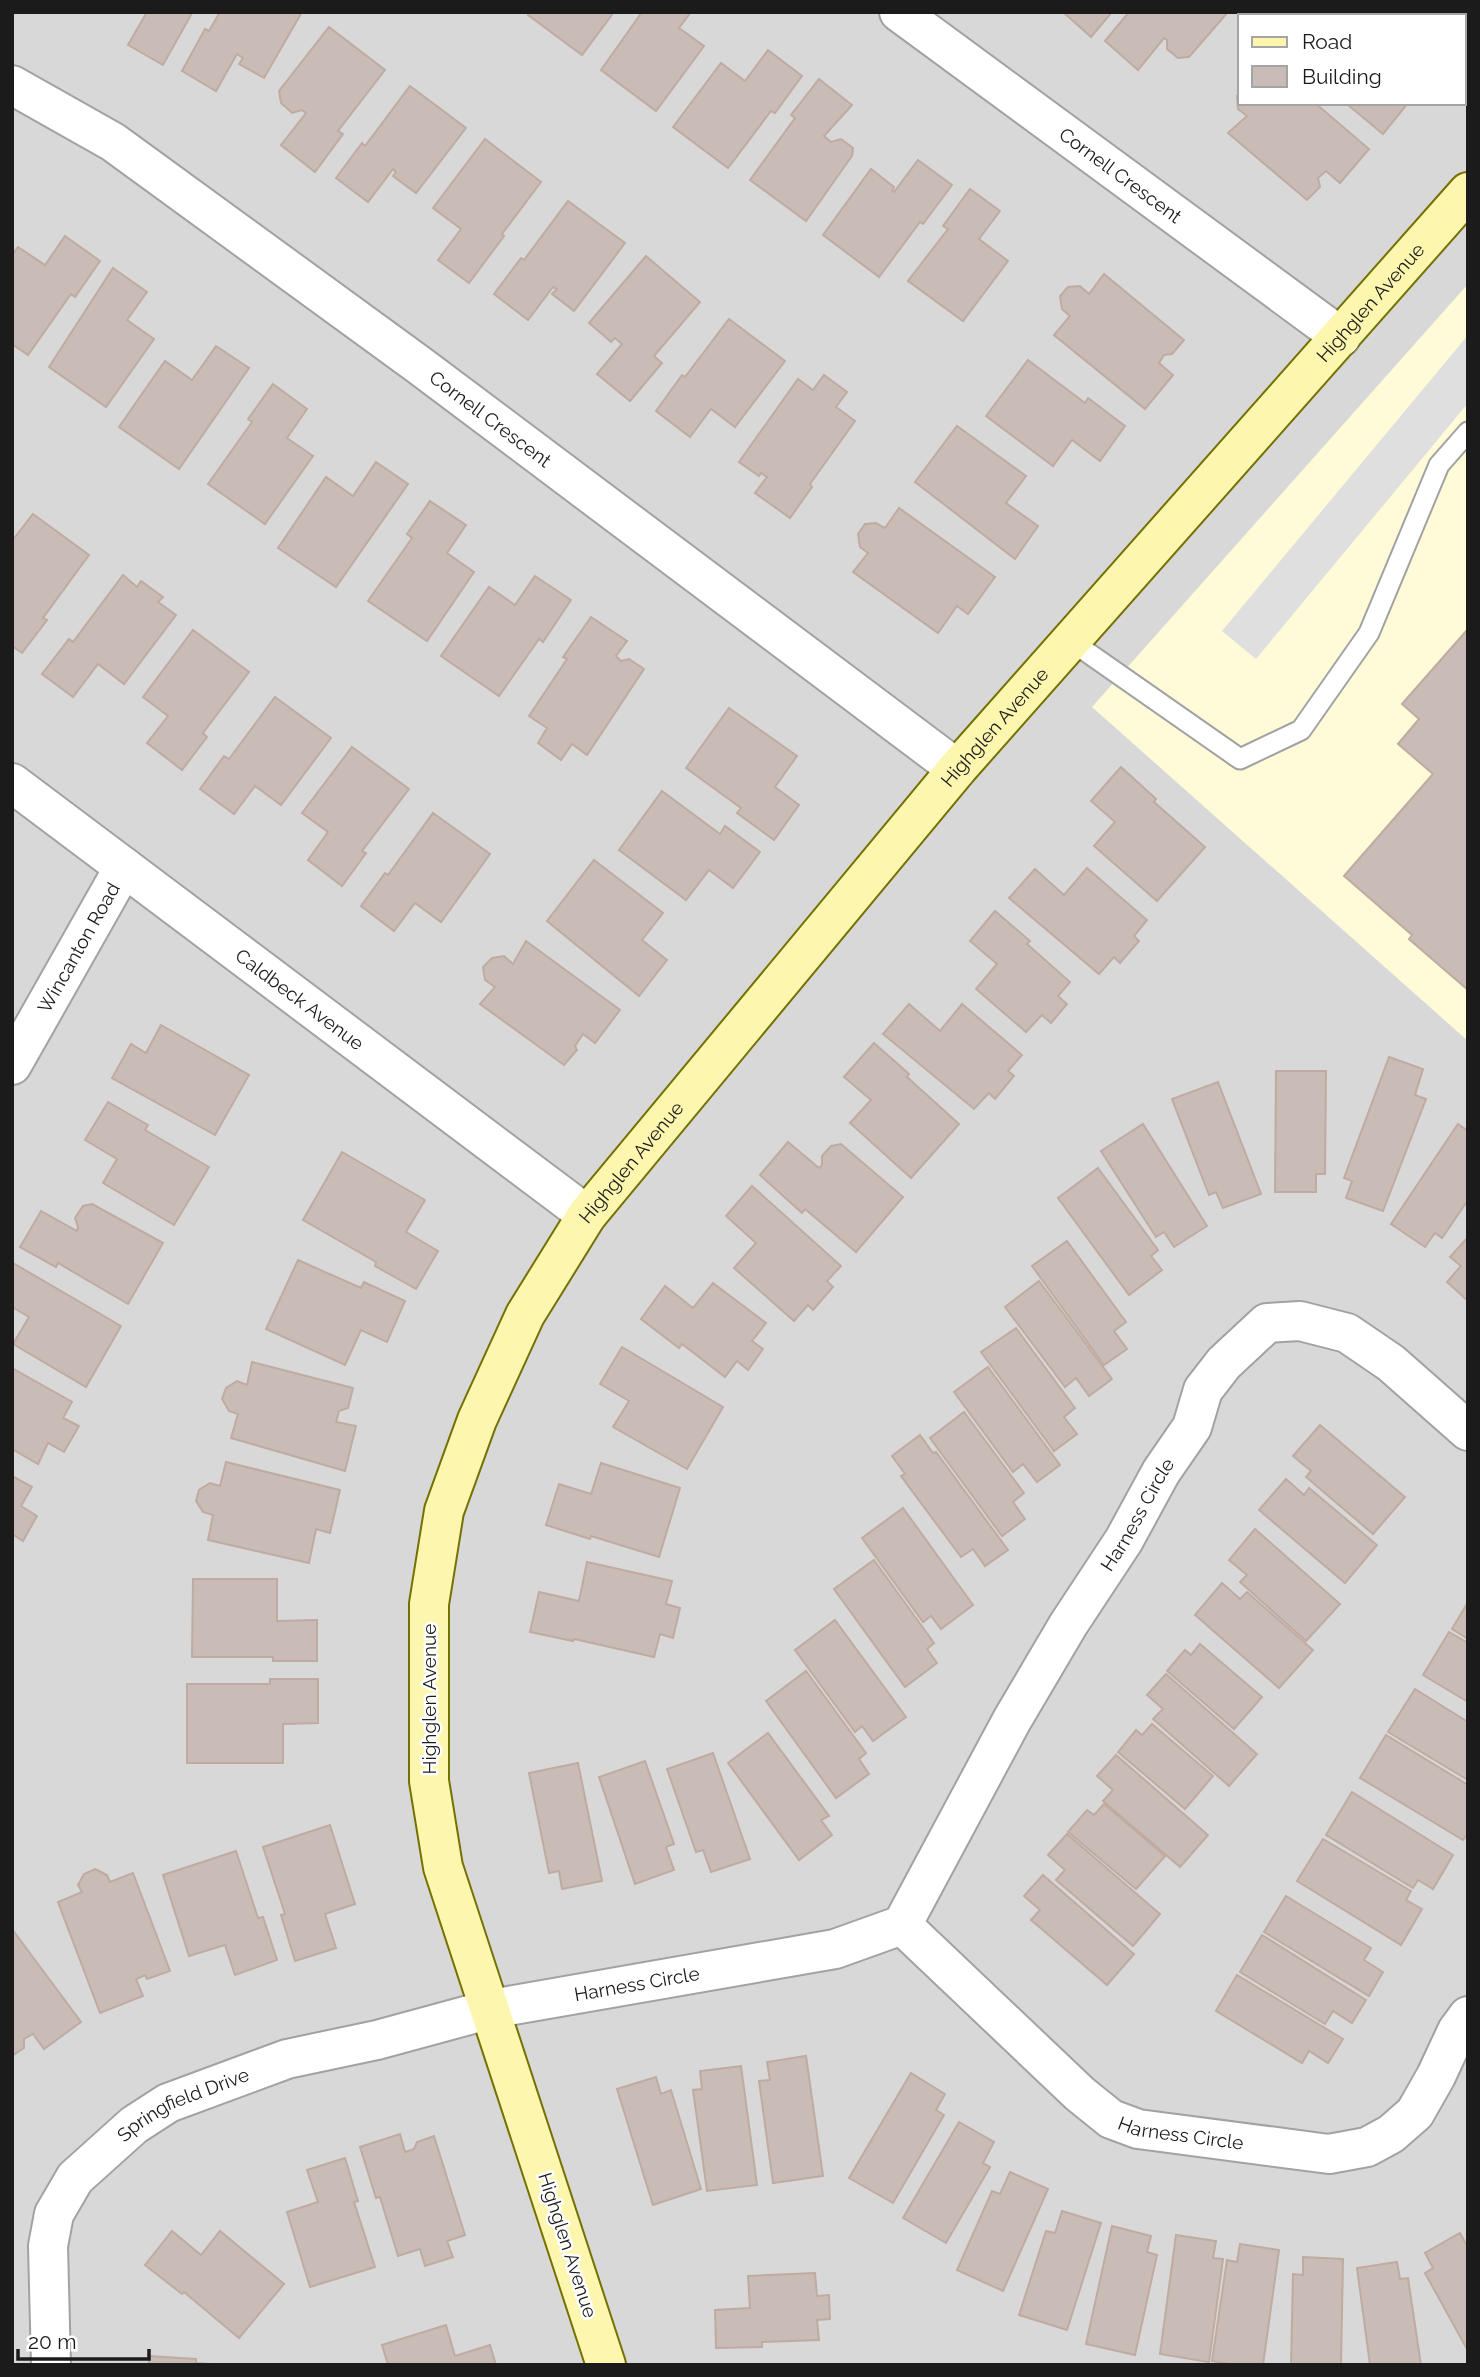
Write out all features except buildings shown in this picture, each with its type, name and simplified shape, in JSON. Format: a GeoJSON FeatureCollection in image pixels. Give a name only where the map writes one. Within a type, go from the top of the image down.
{"type":"FeatureCollection","features":[{"type":"Feature","properties":{"kind":"street","name":"Cornell Crescent"},"geometry":{"type":"LineString","coordinates":[[899,12],[1341,337]]}},
{"type":"Feature","properties":{"kind":"street","name":"Cornell Crescent"},"geometry":{"type":"LineString","coordinates":[[12,85],[113,142],[419,365],[957,769]]}},
{"type":"Feature","properties":{"kind":"street","name":"Highglen Avenue"},"geometry":{"type":"LineString","coordinates":[[606,2365],[443,1867],[429,1781],[429,1604],[444,1511],[477,1420],[525,1315],[587,1215],[957,769],[1468,192]]}},
{"type":"Feature","properties":{"kind":"street","name":"Caldbeck Avenue"},"geometry":{"type":"LineString","coordinates":[[12,783],[587,1215]]}},
{"type":"Feature","properties":{"kind":"street","name":"Wincanton Road"},"geometry":{"type":"LineString","coordinates":[[12,1065],[124,867]]}},
{"type":"Feature","properties":{"kind":"street","name":"Harness Circle"},"geometry":{"type":"LineString","coordinates":[[491,2009],[835,1949],[902,1925],[1012,1720],[1068,1625],[1124,1540],[1161,1472],[1192,1427],[1203,1390],[1224,1363],[1267,1324],[1300,1321],[1347,1332],[1391,1363],[1468,1431]]}},
{"type":"Feature","properties":{"kind":"street","name":"Harness Circle"},"geometry":{"type":"LineString","coordinates":[[902,1925],[1080,2094],[1111,2119],[1138,2129],[1329,2154],[1367,2147],[1391,2134],[1415,2113],[1457,2031],[1468,2016]]}},
{"type":"Feature","properties":{"kind":"street","name":"Springfield Drive"},"geometry":{"type":"LineString","coordinates":[[51,2365],[48,2246],[54,2214],[75,2178],[134,2125],[167,2103],[287,2059],[377,2040],[491,2009]]}},
{"type":"Feature","properties":{"kind":"lane"},"geometry":{"type":"LineString","coordinates":[[1071,641],[1240,759],[1301,730],[1370,633],[1439,464],[1468,432]]}},
{"type":"Feature","properties":{"kind":"shaded area"},"geometry":{"type":"Polygon","coordinates":[[[12,12],[1468,12],[1468,2365],[12,2365],[12,12]]]}},
{"type":"Feature","properties":{"kind":"shaded area"},"geometry":{"type":"Polygon","coordinates":[[[1468,284],[1468,1041],[1092,707],[1468,284]]]}},
{"type":"Feature","properties":{"kind":"shaded area"},"geometry":{"type":"Polygon","coordinates":[[[1468,335],[1468,403],[1256,659],[1222,631],[1468,335]]]}}]}
